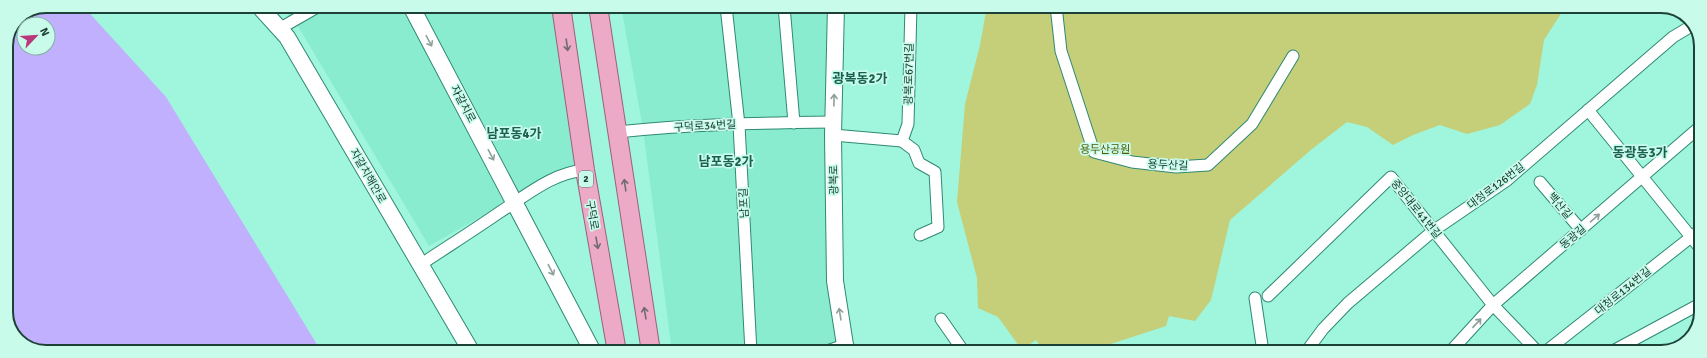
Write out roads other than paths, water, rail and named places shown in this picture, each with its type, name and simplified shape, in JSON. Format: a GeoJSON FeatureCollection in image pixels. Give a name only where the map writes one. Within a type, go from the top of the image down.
{"type":"FeatureCollection","features":[{"type":"Feature","properties":{"kind":"main road","name":"자갈치해안로"},"geometry":{"type":"LineString","coordinates":[[265,13],[287,37],[467,345]]}},
{"type":"Feature","properties":{"kind":"main road","name":"자갈치로"},"geometry":{"type":"LineString","coordinates":[[415,13],[516,202],[589,345]]}},
{"type":"Feature","properties":{"kind":"main road","name":"구덕로"},"geometry":{"type":"LineString","coordinates":[[563,13],[585,170],[616,345]]}},
{"type":"Feature","properties":{"kind":"main road"},"geometry":{"type":"LineString","coordinates":[[599,13],[650,345]]}},
{"type":"Feature","properties":{"kind":"main road","name":"광복로"},"geometry":{"type":"LineString","coordinates":[[836,13],[833,129],[835,281],[846,345]]}},
{"type":"Feature","properties":{"kind":"street"},"geometry":{"type":"LineString","coordinates":[[279,29],[307,13]]}},
{"type":"Feature","properties":{"kind":"street","name":"남포길"},"geometry":{"type":"LineString","coordinates":[[727,13],[739,124],[751,345]]}},
{"type":"Feature","properties":{"kind":"street"},"geometry":{"type":"LineString","coordinates":[[785,13],[794,123]]}},
{"type":"Feature","properties":{"kind":"street","name":"광복로67번길"},"geometry":{"type":"LineString","coordinates":[[902,141],[908,124],[911,13]]}},
{"type":"Feature","properties":{"kind":"street","name":"용두산길"},"geometry":{"type":"LineString","coordinates":[[1057,13],[1062,50],[1094,152],[1132,162],[1176,167],[1208,165],[1252,124],[1293,56]]}},
{"type":"Feature","properties":{"kind":"street","name":"대청로126번길"},"geometry":{"type":"LineString","coordinates":[[1311,345],[1348,303],[1433,231],[1506,181],[1673,37],[1688,28]]}},
{"type":"Feature","properties":{"kind":"street"},"geometry":{"type":"LineString","coordinates":[[1588,110],[1694,240]]}},
{"type":"Feature","properties":{"kind":"street","name":"구덕로34번길"},"geometry":{"type":"LineString","coordinates":[[617,132],[643,129],[739,124],[794,123],[833,129]]}},
{"type":"Feature","properties":{"kind":"street"},"geometry":{"type":"LineString","coordinates":[[833,129],[902,141],[914,150],[919,163],[935,172],[938,227],[920,235]]}},
{"type":"Feature","properties":{"kind":"street","name":"동광길"},"geometry":{"type":"LineString","coordinates":[[1456,345],[1493,305],[1694,132]]}},
{"type":"Feature","properties":{"kind":"street"},"geometry":{"type":"LineString","coordinates":[[420,265],[516,202],[531,190],[571,171],[585,170]]}},
{"type":"Feature","properties":{"kind":"street","name":"중앙대로41번길"},"geometry":{"type":"LineString","coordinates":[[1268,296],[1391,176],[1493,305],[1531,345]]}},
{"type":"Feature","properties":{"kind":"street","name":"백산길"},"geometry":{"type":"LineString","coordinates":[[1540,182],[1581,230]]}},
{"type":"Feature","properties":{"kind":"street","name":"대청로134번길"},"geometry":{"type":"LineString","coordinates":[[1554,345],[1694,234]]}},
{"type":"Feature","properties":{"kind":"street"},"geometry":{"type":"LineString","coordinates":[[1255,298],[1262,345]]}},
{"type":"Feature","properties":{"kind":"street"},"geometry":{"type":"LineString","coordinates":[[1624,345],[1694,307]]}},
{"type":"Feature","properties":{"kind":"street"},"geometry":{"type":"LineString","coordinates":[[941,319],[959,345]]}},
{"type":"Feature","properties":{"kind":"district","name":"광복동2가"},"geometry":{"type":"Point","coordinates":[860,79]}},
{"type":"Feature","properties":{"kind":"district","name":"남포동4가"},"geometry":{"type":"Point","coordinates":[514,134]}},
{"type":"Feature","properties":{"kind":"district","name":"동광동3가"},"geometry":{"type":"Point","coordinates":[1640,153]}},
{"type":"Feature","properties":{"kind":"district","name":"남포동2가"},"geometry":{"type":"Point","coordinates":[726,162]}},
{"type":"Feature","properties":{"kind":"park label","name":"용두산공원"},"geometry":{"type":"Point","coordinates":[1105,149]}}]}
